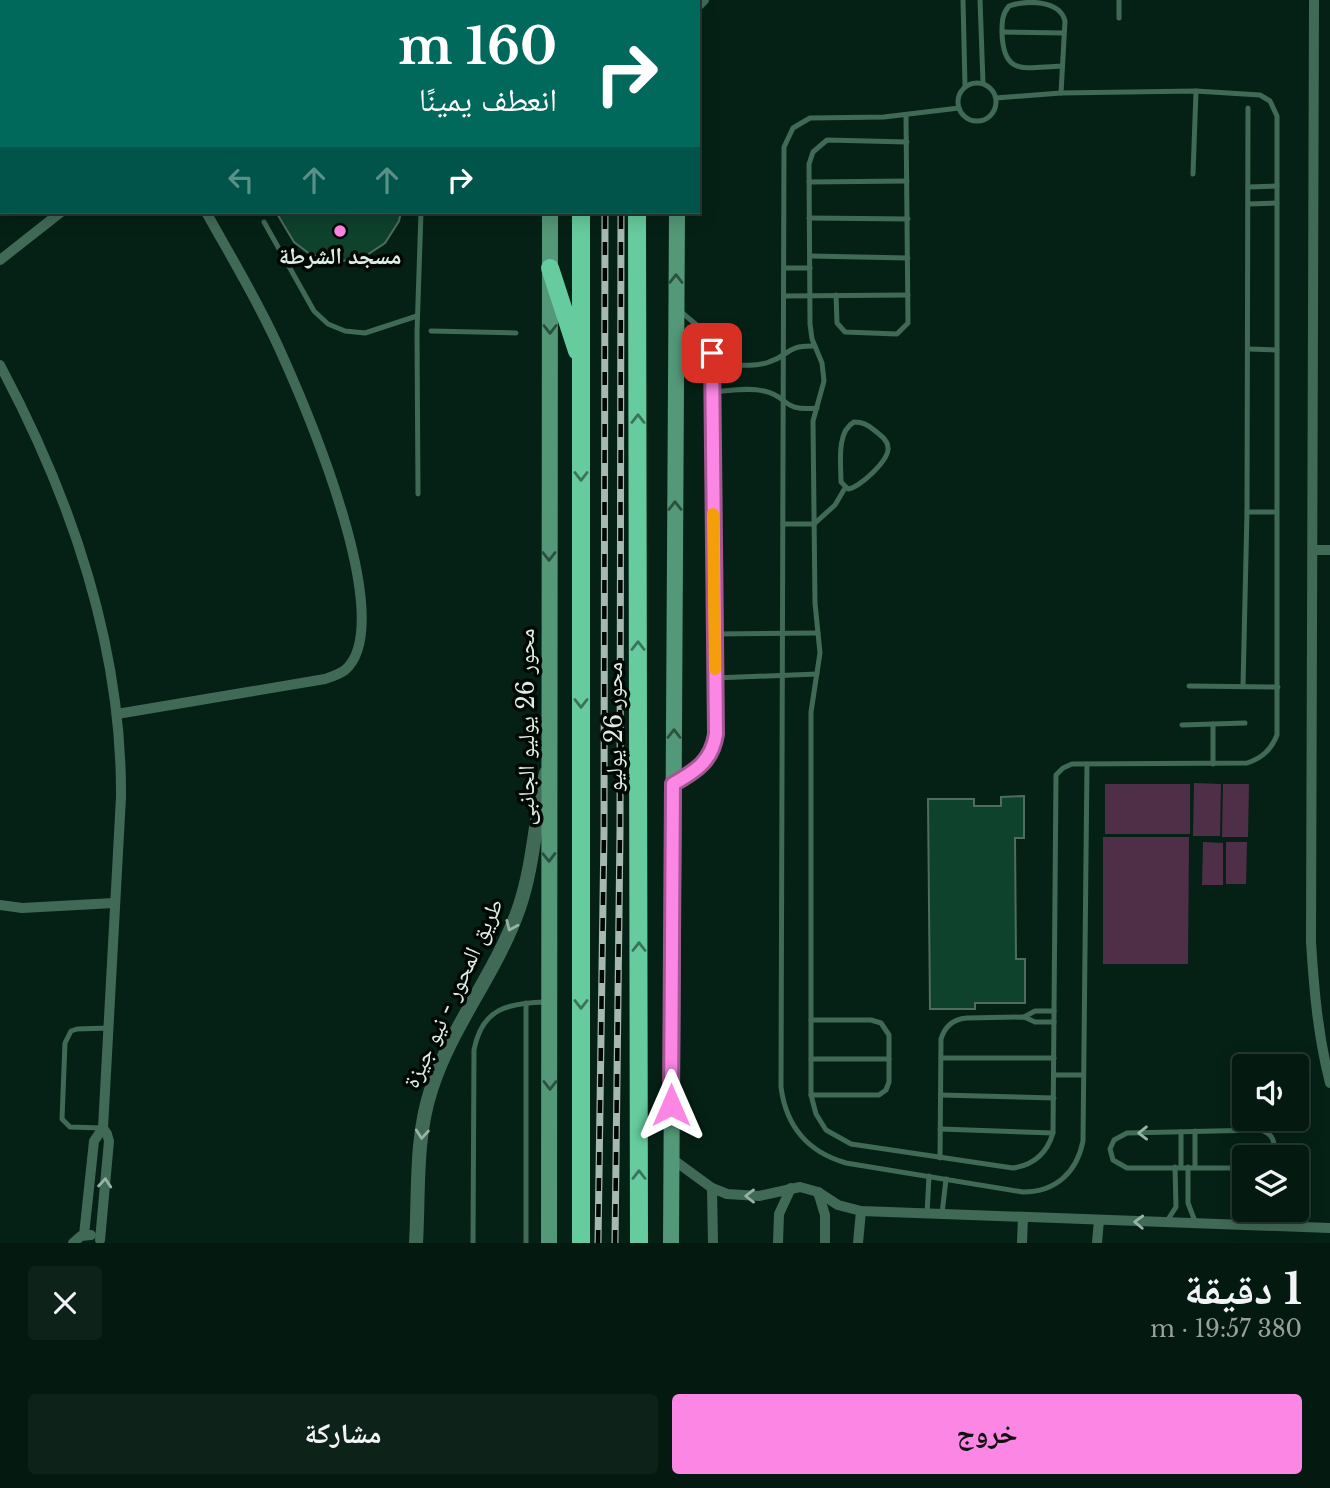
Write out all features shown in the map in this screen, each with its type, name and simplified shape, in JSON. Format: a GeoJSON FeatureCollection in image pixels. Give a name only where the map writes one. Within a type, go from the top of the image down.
{"type":"FeatureCollection","features":[{"type":"Feature","properties":{"kind":"highway","name":"محور 26 يوليو"},"geometry":{"type":"LineString","coordinates":[[581,214],[581,1243]]}},
{"type":"Feature","properties":{"kind":"highway","name":"محور 26 يوليو"},"geometry":{"type":"LineString","coordinates":[[637,214],[638,1242]]}},
{"type":"Feature","properties":{"kind":"highway"},"geometry":{"type":"LineString","coordinates":[[550,268],[582,366]]}},
{"type":"Feature","properties":{"kind":"main road","name":"محور 26 يوليو الجانبى"},"geometry":{"type":"LineString","coordinates":[[550,214],[550,1243]]}},
{"type":"Feature","properties":{"kind":"main road"},"geometry":{"type":"LineString","coordinates":[[671,1243],[677,214]]}},
{"type":"Feature","properties":{"kind":"street"},"geometry":{"type":"LineString","coordinates":[[1314,0],[1311,942],[1314,999],[1330,1083]]}},
{"type":"Feature","properties":{"kind":"street"},"geometry":{"type":"LineString","coordinates":[[0,260],[58,214]]}},
{"type":"Feature","properties":{"kind":"street"},"geometry":{"type":"LineString","coordinates":[[117,714],[303,685],[325,679],[345,670],[357,650],[362,633],[362,606],[356,569],[330,475],[279,348],[207,214]]}},
{"type":"Feature","properties":{"kind":"street"},"geometry":{"type":"LineString","coordinates":[[0,365],[28,418],[60,491],[81,551],[100,620],[117,714],[121,797],[103,1129],[94,1141],[78,1239]]}},
{"type":"Feature","properties":{"kind":"street"},"geometry":{"type":"LineString","coordinates":[[1312,550],[1330,550]]}},
{"type":"Feature","properties":{"kind":"street","name":"طريق المحور - نيو جيزة"},"geometry":{"type":"LineString","coordinates":[[416,1243],[422,1138],[430,1090],[519,908],[548,765]]}},
{"type":"Feature","properties":{"kind":"street"},"geometry":{"type":"LineString","coordinates":[[0,905],[22,908],[114,903]]}},
{"type":"Feature","properties":{"kind":"street"},"geometry":{"type":"LineString","coordinates":[[101,1242],[108,1141],[103,1129]]}},
{"type":"Feature","properties":{"kind":"street"},"geometry":{"type":"LineString","coordinates":[[671,1158],[712,1188],[743,1196],[776,1193],[791,1188],[810,1188],[838,1205],[861,1211],[1196,1224],[1328,1225]]}},
{"type":"Feature","properties":{"kind":"street"},"geometry":{"type":"LineString","coordinates":[[712,1188],[713,1243]]}},
{"type":"Feature","properties":{"kind":"street"},"geometry":{"type":"LineString","coordinates":[[778,1243],[779,1214],[791,1188]]}},
{"type":"Feature","properties":{"kind":"street"},"geometry":{"type":"LineString","coordinates":[[818,1192],[825,1215],[825,1243]]}},
{"type":"Feature","properties":{"kind":"street"},"geometry":{"type":"LineString","coordinates":[[858,1243],[861,1211]]}},
{"type":"Feature","properties":{"kind":"street"},"geometry":{"type":"LineString","coordinates":[[1022,1243],[1023,1217]]}},
{"type":"Feature","properties":{"kind":"street"},"geometry":{"type":"LineString","coordinates":[[1097,1243],[1099,1220]]}},
{"type":"Feature","properties":{"kind":"street"},"geometry":{"type":"LineString","coordinates":[[62,1243],[96,1237],[101,1242]]}},
{"type":"Feature","properties":{"kind":"lane"},"geometry":{"type":"LineString","coordinates":[[963,0],[965,86]]}},
{"type":"Feature","properties":{"kind":"lane"},"geometry":{"type":"LineString","coordinates":[[980,0],[983,83]]}},
{"type":"Feature","properties":{"kind":"lane"},"geometry":{"type":"LineString","coordinates":[[1119,0],[1119,18]]}},
{"type":"Feature","properties":{"kind":"lane"},"geometry":{"type":"LineString","coordinates":[[1061,93],[1064,33],[1062,11],[1055,4],[1045,2],[1018,2],[1009,6],[1003,14],[1003,53],[1013,65],[1062,66]]}},
{"type":"Feature","properties":{"kind":"lane"},"geometry":{"type":"LineString","coordinates":[[1003,32],[1064,33]]}},
{"type":"Feature","properties":{"kind":"lane"},"geometry":{"type":"LineString","coordinates":[[976,82],[983,83],[992,89],[996,98],[992,114],[982,121],[965,118],[958,108],[958,96],[965,86],[976,82]]}},
{"type":"Feature","properties":{"kind":"lane"},"geometry":{"type":"LineString","coordinates":[[907,142],[827,140],[816,147],[810,157],[811,332],[823,372],[822,390],[813,427],[815,603],[820,653],[811,712],[811,1096],[820,1122],[826,1130],[842,1140],[1005,1168],[1021,1167],[1042,1154],[1053,1133],[1055,780],[1059,771],[1067,765],[1087,764],[1247,763],[1269,749],[1278,727],[1277,116],[1270,101],[1260,95],[1196,92],[1061,93],[996,98]]}},
{"type":"Feature","properties":{"kind":"lane"},"geometry":{"type":"LineString","coordinates":[[1193,174],[1196,92]]}},
{"type":"Feature","properties":{"kind":"lane"},"geometry":{"type":"LineString","coordinates":[[958,108],[906,116],[804,120],[793,128],[784,147],[781,1087],[786,1110],[796,1131],[823,1155],[846,1163],[1023,1192],[1042,1190],[1060,1181],[1073,1168],[1081,1150],[1087,764]]}},
{"type":"Feature","properties":{"kind":"lane"},"geometry":{"type":"LineString","coordinates":[[1243,686],[1249,349],[1248,108]]}},
{"type":"Feature","properties":{"kind":"lane"},"geometry":{"type":"LineString","coordinates":[[836,296],[836,320],[841,330],[848,333],[891,334],[901,332],[908,323],[906,116]]}},
{"type":"Feature","properties":{"kind":"lane"},"geometry":{"type":"LineString","coordinates":[[809,182],[907,181]]}},
{"type":"Feature","properties":{"kind":"lane"},"geometry":{"type":"LineString","coordinates":[[1248,187],[1277,186]]}},
{"type":"Feature","properties":{"kind":"lane"},"geometry":{"type":"LineString","coordinates":[[1248,204],[1277,203]]}},
{"type":"Feature","properties":{"kind":"lane"},"geometry":{"type":"LineString","coordinates":[[418,494],[417,316],[421,214]]}},
{"type":"Feature","properties":{"kind":"lane"},"geometry":{"type":"LineString","coordinates":[[809,218],[908,219]]}},
{"type":"Feature","properties":{"kind":"lane"},"geometry":{"type":"LineString","coordinates":[[264,222],[314,311],[328,324],[345,331],[365,333],[417,316]]}},
{"type":"Feature","properties":{"kind":"lane"},"geometry":{"type":"LineString","coordinates":[[810,256],[908,258]]}},
{"type":"Feature","properties":{"kind":"lane"},"geometry":{"type":"LineString","coordinates":[[784,268],[810,268]]}},
{"type":"Feature","properties":{"kind":"lane"},"geometry":{"type":"LineString","coordinates":[[784,296],[908,295]]}},
{"type":"Feature","properties":{"kind":"lane"},"geometry":{"type":"LineString","coordinates":[[673,784],[701,767],[711,752],[716,734],[712,353],[705,335],[693,320],[676,310]]}},
{"type":"Feature","properties":{"kind":"lane"},"geometry":{"type":"LineString","coordinates":[[431,331],[516,333]]}},
{"type":"Feature","properties":{"kind":"lane"},"geometry":{"type":"LineString","coordinates":[[712,364],[764,364],[797,346],[815,346]]}},
{"type":"Feature","properties":{"kind":"lane"},"geometry":{"type":"LineString","coordinates":[[1249,349],[1277,350]]}},
{"type":"Feature","properties":{"kind":"lane"},"geometry":{"type":"LineString","coordinates":[[712,393],[762,390],[798,409],[817,408]]}},
{"type":"Feature","properties":{"kind":"lane"},"geometry":{"type":"LineString","coordinates":[[863,423],[885,440],[888,447],[887,456],[858,486],[845,488],[841,479],[843,434],[850,424],[863,423]]}},
{"type":"Feature","properties":{"kind":"lane"},"geometry":{"type":"LineString","coordinates":[[783,524],[814,524],[835,505],[845,488]]}},
{"type":"Feature","properties":{"kind":"lane"},"geometry":{"type":"LineString","coordinates":[[1247,512],[1276,512]]}},
{"type":"Feature","properties":{"kind":"lane"},"geometry":{"type":"LineString","coordinates":[[715,634],[818,633]]}},
{"type":"Feature","properties":{"kind":"lane"},"geometry":{"type":"LineString","coordinates":[[715,678],[817,674]]}},
{"type":"Feature","properties":{"kind":"lane"},"geometry":{"type":"LineString","coordinates":[[1189,686],[1278,687]]}},
{"type":"Feature","properties":{"kind":"lane"},"geometry":{"type":"LineString","coordinates":[[1182,724],[1245,723]]}},
{"type":"Feature","properties":{"kind":"lane"},"geometry":{"type":"LineString","coordinates":[[1213,724],[1213,764]]}},
{"type":"Feature","properties":{"kind":"lane"},"geometry":{"type":"LineString","coordinates":[[473,1243],[475,1041],[484,1023],[498,1010],[516,1003],[551,1002]]}},
{"type":"Feature","properties":{"kind":"lane"},"geometry":{"type":"LineString","coordinates":[[526,1003],[526,1243]]}},
{"type":"Feature","properties":{"kind":"lane"},"geometry":{"type":"LineString","coordinates":[[1024,1017],[1035,1011],[1054,1011]]}},
{"type":"Feature","properties":{"kind":"lane"},"geometry":{"type":"LineString","coordinates":[[940,1158],[943,1034],[954,1021],[967,1018],[1024,1017],[1035,1022],[1054,1022]]}},
{"type":"Feature","properties":{"kind":"lane"},"geometry":{"type":"LineString","coordinates":[[811,1020],[871,1020],[881,1023],[888,1032],[889,1059],[888,1086],[879,1095],[811,1096]]}},
{"type":"Feature","properties":{"kind":"lane"},"geometry":{"type":"LineString","coordinates":[[103,1129],[70,1127],[62,1119],[65,1043],[71,1031],[109,1028]]}},
{"type":"Feature","properties":{"kind":"lane"},"geometry":{"type":"LineString","coordinates":[[941,1058],[1054,1058]]}},
{"type":"Feature","properties":{"kind":"lane"},"geometry":{"type":"LineString","coordinates":[[811,1059],[889,1059]]}},
{"type":"Feature","properties":{"kind":"lane"},"geometry":{"type":"LineString","coordinates":[[1054,1075],[1083,1075]]}},
{"type":"Feature","properties":{"kind":"lane"},"geometry":{"type":"LineString","coordinates":[[941,1096],[1054,1098]]}},
{"type":"Feature","properties":{"kind":"lane"},"geometry":{"type":"LineString","coordinates":[[940,1129],[1053,1133]]}},
{"type":"Feature","properties":{"kind":"lane"},"geometry":{"type":"LineString","coordinates":[[1232,1168],[1122,1167],[1113,1160],[1110,1149],[1114,1140],[1122,1134],[1195,1131],[1264,1130],[1274,1141],[1274,1145]]}},
{"type":"Feature","properties":{"kind":"lane"},"geometry":{"type":"LineString","coordinates":[[1165,1223],[1176,1207],[1195,1131]]}},
{"type":"Feature","properties":{"kind":"lane"},"geometry":{"type":"LineString","coordinates":[[1181,1132],[1188,1203],[1196,1224]]}},
{"type":"Feature","properties":{"kind":"lane"},"geometry":{"type":"LineString","coordinates":[[927,1214],[929,1176]]}},
{"type":"Feature","properties":{"kind":"lane"},"geometry":{"type":"LineString","coordinates":[[943,1214],[946,1179]]}},
{"type":"Feature","properties":{"kind":"shaded area"},"geometry":{"type":"Polygon","coordinates":[[[1194,783],[1221,784],[1220,836],[1193,836],[1194,783]]]}},
{"type":"Feature","properties":{"kind":"shaded area"},"geometry":{"type":"Polygon","coordinates":[[[1105,784],[1190,784],[1190,834],[1105,834],[1105,784]]]}},
{"type":"Feature","properties":{"kind":"shaded area"},"geometry":{"type":"Polygon","coordinates":[[[1223,784],[1249,784],[1248,837],[1222,837],[1223,784]]]}},
{"type":"Feature","properties":{"kind":"shaded area"},"geometry":{"type":"Polygon","coordinates":[[[1103,837],[1189,837],[1188,964],[1103,964],[1103,837]]]}},
{"type":"Feature","properties":{"kind":"shaded area"},"geometry":{"type":"Polygon","coordinates":[[[1203,842],[1223,843],[1223,885],[1202,885],[1203,842]]]}},
{"type":"Feature","properties":{"kind":"shaded area"},"geometry":{"type":"Polygon","coordinates":[[[1226,842],[1247,842],[1246,884],[1226,884],[1226,842]]]}},
{"type":"Feature","properties":{"kind":"building","name":"مسجد الشرطة"},"geometry":{"type":"Polygon","coordinates":[[[277,214],[401,214],[385,243],[364,257],[338,262],[311,255],[294,242],[277,214]]]}},
{"type":"Feature","properties":{"kind":"building"},"geometry":{"type":"Polygon","coordinates":[[[1024,796],[1024,838],[1015,838],[1016,959],[1025,959],[1025,1003],[975,1003],[975,1009],[930,1009],[928,799],[974,799],[974,806],[1001,806],[1001,797],[1024,796]]]}},
{"type":"Feature","properties":{"kind":"railway"},"geometry":{"type":"LineString","coordinates":[[598,1243],[604,832],[605,214]]}},
{"type":"Feature","properties":{"kind":"railway"},"geometry":{"type":"LineString","coordinates":[[615,1243],[620,831],[621,214]]}},
{"type":"Feature","properties":{"kind":"slow traffic"},"geometry":{"type":"LineString","coordinates":[[713,514],[715,669]]}},
{"type":"Feature","properties":{"kind":"place","name":"مسجد الشرطة"},"geometry":{"type":"Point","coordinates":[340,231]}},
{"type":"Feature","properties":{"kind":"route"},"geometry":{"type":"LineString","coordinates":[[671,1105],[673,784],[701,767],[711,752],[716,734],[712,353]]}}]}
